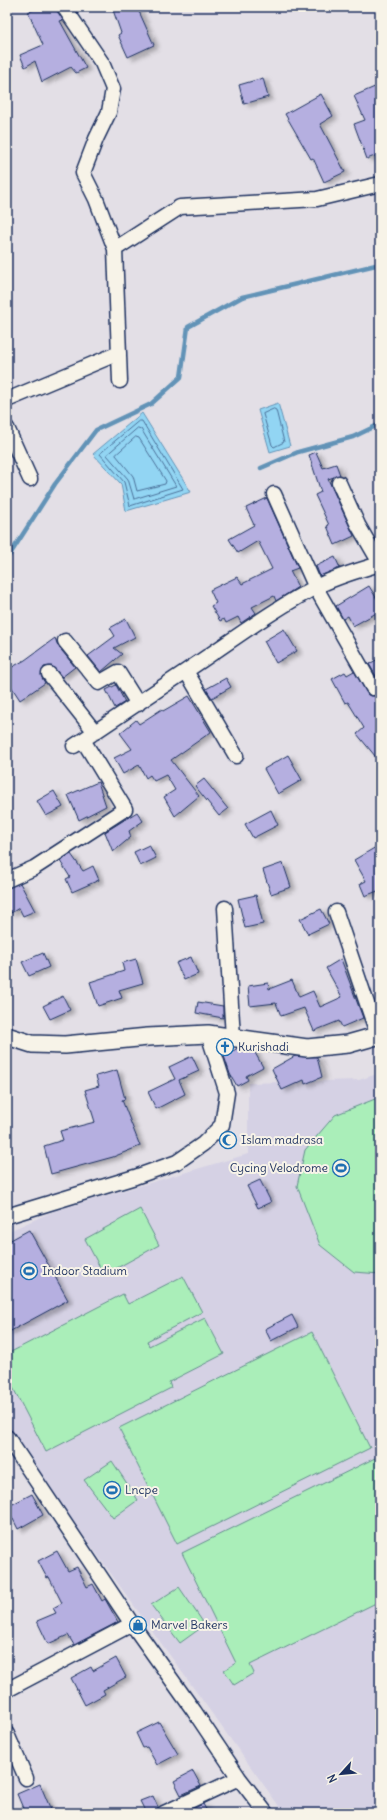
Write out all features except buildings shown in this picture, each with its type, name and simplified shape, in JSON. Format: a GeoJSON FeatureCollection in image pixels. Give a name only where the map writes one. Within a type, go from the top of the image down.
{"type":"FeatureCollection","features":[{"type":"Feature","properties":{"kind":"main road"},"geometry":{"type":"LineString","coordinates":[[7,1036],[32,1044],[65,1045],[148,1037],[208,1034],[307,1048],[348,1044],[379,1036]]}},
{"type":"Feature","properties":{"kind":"street"},"geometry":{"type":"LineString","coordinates":[[64,7],[102,63],[113,89],[109,112],[96,139],[83,173],[96,199],[115,249],[120,381]]}},
{"type":"Feature","properties":{"kind":"street"},"geometry":{"type":"LineString","coordinates":[[115,249],[180,207],[317,200],[380,184]]}},
{"type":"Feature","properties":{"kind":"street"},"geometry":{"type":"LineString","coordinates":[[7,400],[119,353]]}},
{"type":"Feature","properties":{"kind":"street"},"geometry":{"type":"LineString","coordinates":[[7,428],[30,479]]}},
{"type":"Feature","properties":{"kind":"street"},"geometry":{"type":"LineString","coordinates":[[7,880],[34,868],[125,809],[79,743],[230,641],[316,588],[344,575],[380,564],[358,525],[339,483]]}},
{"type":"Feature","properties":{"kind":"street"},"geometry":{"type":"LineString","coordinates":[[274,494],[316,588],[373,688]]}},
{"type":"Feature","properties":{"kind":"street"},"geometry":{"type":"LineString","coordinates":[[65,641],[99,683],[118,672],[138,704]]}},
{"type":"Feature","properties":{"kind":"street"},"geometry":{"type":"LineString","coordinates":[[186,671],[236,756]]}},
{"type":"Feature","properties":{"kind":"street"},"geometry":{"type":"LineString","coordinates":[[49,674],[95,732]]}},
{"type":"Feature","properties":{"kind":"street"},"geometry":{"type":"LineString","coordinates":[[225,908],[233,1037]]}},
{"type":"Feature","properties":{"kind":"street"},"geometry":{"type":"LineString","coordinates":[[336,912],[379,1036]]}},
{"type":"Feature","properties":{"kind":"street"},"geometry":{"type":"LineString","coordinates":[[7,1216],[142,1175],[177,1162],[204,1144],[222,1124],[227,1093],[208,1034]]}},
{"type":"Feature","properties":{"kind":"street"},"geometry":{"type":"LineString","coordinates":[[7,1437],[132,1624],[194,1711],[239,1778],[266,1813]]}},
{"type":"Feature","properties":{"kind":"street"},"geometry":{"type":"LineString","coordinates":[[7,1690],[132,1624]]}},
{"type":"Feature","properties":{"kind":"street"},"geometry":{"type":"LineString","coordinates":[[7,1734],[26,1778]]}},
{"type":"Feature","properties":{"kind":"street"},"geometry":{"type":"LineString","coordinates":[[164,1813],[239,1778]]}},
{"type":"Feature","properties":{"kind":"shaded area"},"geometry":{"type":"Polygon","coordinates":[[[380,1073],[380,1813],[284,1813],[7,1430],[7,1232],[54,1211],[248,1154],[248,1083],[359,1080],[380,1073]]]}},
{"type":"Feature","properties":{"kind":"green space","name":"Cycing Velodrome"},"geometry":{"type":"Polygon","coordinates":[[[380,1097],[380,1274],[354,1272],[320,1245],[297,1186],[305,1150],[335,1115],[380,1097]]]}},
{"type":"Feature","properties":{"kind":"green space"},"geometry":{"type":"Polygon","coordinates":[[[140,1209],[159,1245],[104,1275],[85,1239],[140,1209]]]}},
{"type":"Feature","properties":{"kind":"green space"},"geometry":{"type":"Polygon","coordinates":[[[183,1276],[202,1312],[147,1341],[149,1346],[205,1318],[224,1354],[169,1382],[171,1388],[46,1452],[7,1376],[7,1354],[123,1294],[128,1304],[183,1276]]]}},
{"type":"Feature","properties":{"kind":"green space"},"geometry":{"type":"Polygon","coordinates":[[[312,1332],[370,1448],[177,1544],[119,1428],[312,1332]]]}},
{"type":"Feature","properties":{"kind":"green space"},"geometry":{"type":"Polygon","coordinates":[[[375,1458],[380,1468],[380,1601],[250,1665],[254,1673],[234,1685],[224,1670],[236,1663],[182,1553],[375,1458]]]}},
{"type":"Feature","properties":{"kind":"green space","name":"Lncpe"},"geometry":{"type":"Polygon","coordinates":[[[112,1461],[138,1500],[113,1518],[84,1480],[112,1461]]]}},
{"type":"Feature","properties":{"kind":"green space"},"geometry":{"type":"Polygon","coordinates":[[[179,1587],[205,1625],[180,1643],[151,1605],[179,1587]]]}},
{"type":"Feature","properties":{"kind":"water"},"geometry":{"type":"Polygon","coordinates":[[[278,403],[290,446],[270,452],[258,410],[278,403]]]}},
{"type":"Feature","properties":{"kind":"water"},"geometry":{"type":"Polygon","coordinates":[[[142,413],[191,492],[126,511],[121,484],[93,454],[142,413]]]}},
{"type":"Feature","properties":{"kind":"waterway"},"geometry":{"type":"LineString","coordinates":[[7,559],[55,484],[96,430],[151,404],[181,377],[188,327],[242,297],[380,264]]}},
{"type":"Feature","properties":{"kind":"waterway"},"geometry":{"type":"LineString","coordinates":[[261,468],[298,452],[353,437],[380,424]]}},
{"type":"Feature","properties":{"kind":"place","name":"Kurishadi"},"geometry":{"type":"Point","coordinates":[225,1047]}},
{"type":"Feature","properties":{"kind":"place","name":"Islam madrasa"},"geometry":{"type":"Point","coordinates":[228,1140]}},
{"type":"Feature","properties":{"kind":"place","name":"Cycing Velodrome"},"geometry":{"type":"Point","coordinates":[341,1168]}},
{"type":"Feature","properties":{"kind":"place","name":"Indoor Stadium"},"geometry":{"type":"Point","coordinates":[29,1271]}},
{"type":"Feature","properties":{"kind":"place","name":"Lncpe"},"geometry":{"type":"Point","coordinates":[112,1490]}},
{"type":"Feature","properties":{"kind":"place","name":"Marvel Bakers"},"geometry":{"type":"Point","coordinates":[138,1625]}}]}
